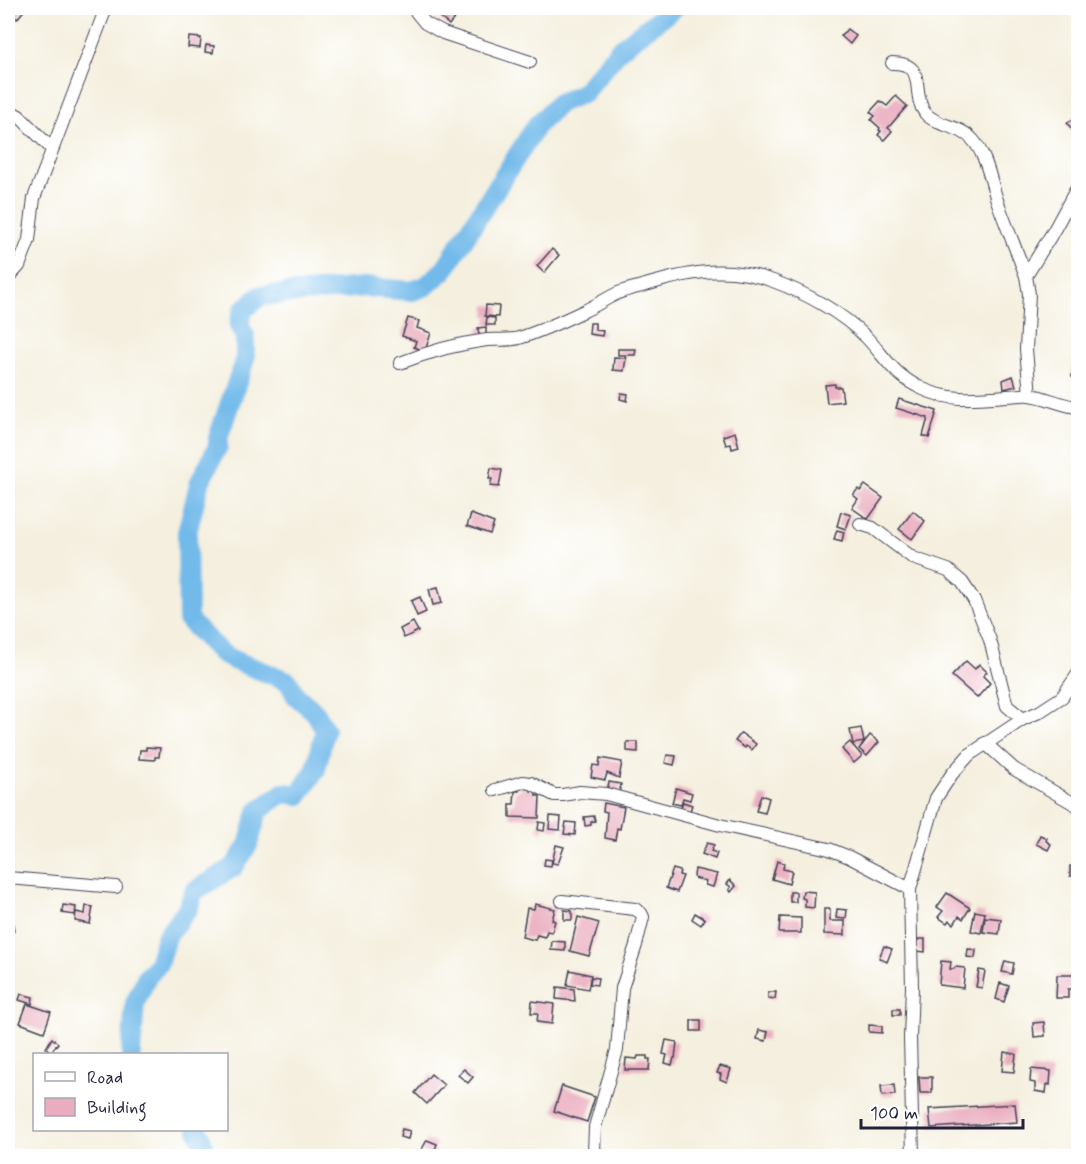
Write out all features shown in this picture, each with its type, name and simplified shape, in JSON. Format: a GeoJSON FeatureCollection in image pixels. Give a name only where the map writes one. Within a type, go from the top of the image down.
{"type":"FeatureCollection","features":[{"type":"Feature","properties":{"kind":"street"},"geometry":{"type":"LineString","coordinates":[[8,278],[19,266],[26,249],[34,198],[106,8]]}},
{"type":"Feature","properties":{"kind":"street"},"geometry":{"type":"LineString","coordinates":[[413,8],[425,23],[443,33],[530,62]]}},
{"type":"Feature","properties":{"kind":"street"},"geometry":{"type":"LineString","coordinates":[[892,63],[904,63],[913,69],[923,109],[927,115],[951,125],[972,139],[986,166],[1026,276],[1029,294],[1026,349],[1030,395]]}},
{"type":"Feature","properties":{"kind":"street"},"geometry":{"type":"LineString","coordinates":[[8,110],[18,116],[52,149]]}},
{"type":"Feature","properties":{"kind":"street"},"geometry":{"type":"LineString","coordinates":[[1026,276],[1078,186]]}},
{"type":"Feature","properties":{"kind":"street"},"geometry":{"type":"LineString","coordinates":[[400,363],[430,351],[462,344],[517,339],[587,310],[618,293],[671,277],[702,271],[730,272],[772,280],[822,305],[846,320],[866,337],[894,371],[922,388],[947,397],[968,399],[1030,395],[1078,407]]}},
{"type":"Feature","properties":{"kind":"street"},"geometry":{"type":"LineString","coordinates":[[860,524],[873,528],[913,558],[948,570],[962,582],[974,600],[990,640],[1007,706],[1023,719]]}},
{"type":"Feature","properties":{"kind":"street"},"geometry":{"type":"LineString","coordinates":[[913,1156],[910,889],[936,798],[952,774],[969,755],[1062,696],[1078,674]]}},
{"type":"Feature","properties":{"kind":"street"},"geometry":{"type":"LineString","coordinates":[[985,743],[1014,770],[1078,806]]}},
{"type":"Feature","properties":{"kind":"street"},"geometry":{"type":"LineString","coordinates":[[495,790],[531,783],[554,795],[580,792],[606,795],[720,825],[829,849],[910,889]]}},
{"type":"Feature","properties":{"kind":"street"},"geometry":{"type":"LineString","coordinates":[[8,878],[116,887]]}},
{"type":"Feature","properties":{"kind":"street"},"geometry":{"type":"LineString","coordinates":[[562,901],[635,909],[643,917],[622,987],[617,1050],[596,1127],[594,1152],[601,1156]]}},
{"type":"Feature","properties":{"kind":"building"},"geometry":{"type":"Polygon","coordinates":[[[8,8],[26,8],[17,19],[8,11],[8,8]]]}},
{"type":"Feature","properties":{"kind":"building"},"geometry":{"type":"Polygon","coordinates":[[[441,8],[456,8],[460,11],[449,25],[436,14],[441,8]]]}},
{"type":"Feature","properties":{"kind":"building"},"geometry":{"type":"Polygon","coordinates":[[[847,29],[856,36],[850,44],[841,36],[847,29]]]}},
{"type":"Feature","properties":{"kind":"building"},"geometry":{"type":"Polygon","coordinates":[[[189,37],[201,38],[200,48],[188,47],[189,37]]]}},
{"type":"Feature","properties":{"kind":"building"},"geometry":{"type":"Polygon","coordinates":[[[206,45],[214,46],[213,53],[205,52],[206,45]]]}},
{"type":"Feature","properties":{"kind":"building"},"geometry":{"type":"Polygon","coordinates":[[[896,96],[907,106],[888,128],[892,131],[884,140],[878,135],[880,128],[871,120],[875,116],[870,112],[880,101],[887,106],[896,96]]]}},
{"type":"Feature","properties":{"kind":"building"},"geometry":{"type":"Polygon","coordinates":[[[1078,116],[1078,127],[1073,131],[1067,123],[1078,116]]]}},
{"type":"Feature","properties":{"kind":"building"},"geometry":{"type":"Polygon","coordinates":[[[552,249],[559,255],[544,273],[537,266],[552,249]]]}},
{"type":"Feature","properties":{"kind":"building"},"geometry":{"type":"Polygon","coordinates":[[[486,305],[499,306],[498,317],[485,316],[486,305]]]}},
{"type":"Feature","properties":{"kind":"building"},"geometry":{"type":"Polygon","coordinates":[[[487,317],[495,318],[495,325],[486,325],[487,317]]]}},
{"type":"Feature","properties":{"kind":"building"},"geometry":{"type":"Polygon","coordinates":[[[408,318],[419,321],[417,328],[431,333],[425,351],[414,347],[416,341],[402,336],[408,318]]]}},
{"type":"Feature","properties":{"kind":"building"},"geometry":{"type":"Polygon","coordinates":[[[590,323],[595,323],[595,330],[603,331],[602,336],[589,334],[590,323]]]}},
{"type":"Feature","properties":{"kind":"building"},"geometry":{"type":"Polygon","coordinates":[[[486,327],[486,335],[479,335],[478,328],[486,327]]]}},
{"type":"Feature","properties":{"kind":"building"},"geometry":{"type":"Polygon","coordinates":[[[618,349],[636,349],[635,355],[618,355],[618,349]]]}},
{"type":"Feature","properties":{"kind":"building"},"geometry":{"type":"Polygon","coordinates":[[[1077,355],[1078,378],[1072,377],[1073,360],[1076,361],[1077,355]]]}},
{"type":"Feature","properties":{"kind":"building"},"geometry":{"type":"Polygon","coordinates":[[[614,357],[626,358],[624,371],[613,370],[614,357]]]}},
{"type":"Feature","properties":{"kind":"building"},"geometry":{"type":"Polygon","coordinates":[[[1013,376],[1016,386],[1004,389],[1003,380],[1013,376]]]}},
{"type":"Feature","properties":{"kind":"building"},"geometry":{"type":"Polygon","coordinates":[[[835,384],[835,387],[841,387],[843,401],[827,403],[825,385],[835,384]]]}},
{"type":"Feature","properties":{"kind":"building"},"geometry":{"type":"Polygon","coordinates":[[[621,393],[628,394],[627,401],[620,399],[621,393]]]}},
{"type":"Feature","properties":{"kind":"building"},"geometry":{"type":"Polygon","coordinates":[[[899,399],[937,411],[929,438],[923,436],[928,418],[896,408],[899,399]]]}},
{"type":"Feature","properties":{"kind":"building"},"geometry":{"type":"Polygon","coordinates":[[[735,432],[739,447],[732,449],[731,444],[726,445],[723,436],[735,432]]]}},
{"type":"Feature","properties":{"kind":"building"},"geometry":{"type":"Polygon","coordinates":[[[491,468],[502,470],[499,487],[490,486],[491,468]]]}},
{"type":"Feature","properties":{"kind":"building"},"geometry":{"type":"Polygon","coordinates":[[[865,485],[883,498],[868,519],[852,508],[858,499],[853,495],[865,485]]]}},
{"type":"Feature","properties":{"kind":"building"},"geometry":{"type":"Polygon","coordinates":[[[913,511],[925,521],[912,539],[899,529],[913,511]]]}},
{"type":"Feature","properties":{"kind":"building"},"geometry":{"type":"Polygon","coordinates":[[[841,512],[851,515],[846,529],[837,526],[841,512]]]}},
{"type":"Feature","properties":{"kind":"building"},"geometry":{"type":"Polygon","coordinates":[[[471,514],[494,523],[490,534],[467,526],[471,514]]]}},
{"type":"Feature","properties":{"kind":"building"},"geometry":{"type":"Polygon","coordinates":[[[837,530],[844,532],[842,541],[834,539],[837,530]]]}},
{"type":"Feature","properties":{"kind":"building"},"geometry":{"type":"Polygon","coordinates":[[[438,587],[442,603],[433,605],[429,589],[438,587]]]}},
{"type":"Feature","properties":{"kind":"building"},"geometry":{"type":"Polygon","coordinates":[[[420,597],[426,612],[417,616],[411,601],[420,597]]]}},
{"type":"Feature","properties":{"kind":"building"},"geometry":{"type":"Polygon","coordinates":[[[413,622],[418,631],[404,638],[400,629],[413,622]]]}},
{"type":"Feature","properties":{"kind":"building"},"geometry":{"type":"Polygon","coordinates":[[[966,661],[975,669],[979,664],[987,672],[983,676],[990,683],[977,698],[952,676],[966,661]]]}},
{"type":"Feature","properties":{"kind":"building"},"geometry":{"type":"Polygon","coordinates":[[[861,728],[864,742],[853,744],[850,730],[861,728]]]}},
{"type":"Feature","properties":{"kind":"building"},"geometry":{"type":"Polygon","coordinates":[[[741,733],[756,744],[752,750],[735,741],[741,733]]]}},
{"type":"Feature","properties":{"kind":"building"},"geometry":{"type":"Polygon","coordinates":[[[870,735],[879,742],[867,756],[859,749],[870,735]]]}},
{"type":"Feature","properties":{"kind":"building"},"geometry":{"type":"Polygon","coordinates":[[[627,742],[638,742],[638,752],[627,751],[627,742]]]}},
{"type":"Feature","properties":{"kind":"building"},"geometry":{"type":"Polygon","coordinates":[[[850,742],[862,756],[854,763],[842,749],[850,742]]]}},
{"type":"Feature","properties":{"kind":"building"},"geometry":{"type":"Polygon","coordinates":[[[146,747],[160,748],[159,757],[155,757],[155,760],[139,759],[140,750],[146,750],[146,747]]]}},
{"type":"Feature","properties":{"kind":"building"},"geometry":{"type":"Polygon","coordinates":[[[667,755],[676,756],[674,765],[665,763],[667,755]]]}},
{"type":"Feature","properties":{"kind":"building"},"geometry":{"type":"Polygon","coordinates":[[[600,758],[622,762],[619,778],[607,773],[605,780],[591,777],[593,765],[599,766],[600,758]]]}},
{"type":"Feature","properties":{"kind":"building"},"geometry":{"type":"Polygon","coordinates":[[[609,782],[621,784],[619,793],[607,791],[609,782]]]}},
{"type":"Feature","properties":{"kind":"building"},"geometry":{"type":"Polygon","coordinates":[[[519,788],[531,788],[531,791],[536,791],[536,796],[540,796],[539,818],[510,817],[510,804],[514,804],[515,791],[519,791],[519,788]]]}},
{"type":"Feature","properties":{"kind":"building"},"geometry":{"type":"Polygon","coordinates":[[[676,788],[692,793],[690,800],[683,798],[681,805],[672,803],[676,788]]]}},
{"type":"Feature","properties":{"kind":"building"},"geometry":{"type":"Polygon","coordinates":[[[761,795],[769,798],[765,813],[756,811],[761,795]]]}},
{"type":"Feature","properties":{"kind":"building"},"geometry":{"type":"Polygon","coordinates":[[[683,802],[692,805],[689,814],[680,811],[683,802]]]}},
{"type":"Feature","properties":{"kind":"building"},"geometry":{"type":"Polygon","coordinates":[[[604,803],[624,807],[620,829],[617,828],[615,840],[605,838],[607,812],[603,811],[604,803]]]}},
{"type":"Feature","properties":{"kind":"building"},"geometry":{"type":"Polygon","coordinates":[[[550,816],[561,817],[560,830],[549,829],[550,816]]]}},
{"type":"Feature","properties":{"kind":"building"},"geometry":{"type":"Polygon","coordinates":[[[594,816],[595,821],[585,826],[584,817],[594,816]]]}},
{"type":"Feature","properties":{"kind":"building"},"geometry":{"type":"Polygon","coordinates":[[[539,822],[545,823],[544,831],[538,830],[539,822]]]}},
{"type":"Feature","properties":{"kind":"building"},"geometry":{"type":"Polygon","coordinates":[[[566,822],[576,823],[575,835],[564,834],[566,822]]]}},
{"type":"Feature","properties":{"kind":"building"},"geometry":{"type":"Polygon","coordinates":[[[1040,835],[1047,838],[1046,841],[1051,844],[1048,850],[1036,844],[1040,835]]]}},
{"type":"Feature","properties":{"kind":"building"},"geometry":{"type":"Polygon","coordinates":[[[707,843],[714,845],[711,851],[717,853],[715,859],[702,854],[707,843]]]}},
{"type":"Feature","properties":{"kind":"building"},"geometry":{"type":"Polygon","coordinates":[[[1075,844],[1078,844],[1078,855],[1073,854],[1075,844]]]}},
{"type":"Feature","properties":{"kind":"building"},"geometry":{"type":"Polygon","coordinates":[[[556,845],[564,847],[558,864],[552,863],[556,845]]]}},
{"type":"Feature","properties":{"kind":"building"},"geometry":{"type":"Polygon","coordinates":[[[545,859],[552,860],[551,866],[544,865],[545,859]]]}},
{"type":"Feature","properties":{"kind":"building"},"geometry":{"type":"Polygon","coordinates":[[[777,861],[784,863],[783,869],[792,871],[789,884],[772,879],[777,861]]]}},
{"type":"Feature","properties":{"kind":"building"},"geometry":{"type":"Polygon","coordinates":[[[1070,866],[1075,867],[1075,876],[1070,876],[1070,866]]]}},
{"type":"Feature","properties":{"kind":"building"},"geometry":{"type":"Polygon","coordinates":[[[673,869],[680,871],[679,875],[683,876],[677,892],[666,888],[673,869]]]}},
{"type":"Feature","properties":{"kind":"building"},"geometry":{"type":"Polygon","coordinates":[[[695,869],[717,874],[713,887],[705,885],[706,881],[695,878],[695,869]]]}},
{"type":"Feature","properties":{"kind":"building"},"geometry":{"type":"Polygon","coordinates":[[[730,880],[736,886],[731,892],[729,889],[731,887],[727,884],[730,880]]]}},
{"type":"Feature","properties":{"kind":"building"},"geometry":{"type":"Polygon","coordinates":[[[803,891],[815,892],[814,908],[805,907],[805,899],[802,898],[803,891]]]}},
{"type":"Feature","properties":{"kind":"building"},"geometry":{"type":"Polygon","coordinates":[[[790,892],[796,892],[796,902],[790,902],[790,892]]]}},
{"type":"Feature","properties":{"kind":"building"},"geometry":{"type":"Polygon","coordinates":[[[947,893],[970,908],[963,919],[959,916],[954,924],[949,920],[947,923],[938,917],[943,911],[937,907],[947,893]]]}},
{"type":"Feature","properties":{"kind":"building"},"geometry":{"type":"Polygon","coordinates":[[[535,904],[555,909],[552,920],[555,921],[552,932],[547,931],[545,937],[537,935],[535,940],[522,937],[527,908],[534,909],[535,904]]]}},
{"type":"Feature","properties":{"kind":"building"},"geometry":{"type":"Polygon","coordinates":[[[63,905],[76,907],[75,915],[62,913],[63,905]]]}},
{"type":"Feature","properties":{"kind":"building"},"geometry":{"type":"Polygon","coordinates":[[[86,906],[93,907],[90,924],[75,921],[76,912],[85,914],[86,906]]]}},
{"type":"Feature","properties":{"kind":"building"},"geometry":{"type":"Polygon","coordinates":[[[824,909],[830,909],[830,921],[845,921],[845,935],[824,934],[824,909]]]}},
{"type":"Feature","properties":{"kind":"building"},"geometry":{"type":"Polygon","coordinates":[[[837,909],[847,910],[846,919],[836,918],[837,909]]]}},
{"type":"Feature","properties":{"kind":"building"},"geometry":{"type":"Polygon","coordinates":[[[564,910],[572,911],[572,920],[564,920],[564,910]]]}},
{"type":"Feature","properties":{"kind":"building"},"geometry":{"type":"Polygon","coordinates":[[[975,911],[985,913],[981,933],[971,931],[975,911]]]}},
{"type":"Feature","properties":{"kind":"building"},"geometry":{"type":"Polygon","coordinates":[[[695,913],[705,919],[701,925],[692,919],[695,913]]]}},
{"type":"Feature","properties":{"kind":"building"},"geometry":{"type":"Polygon","coordinates":[[[578,917],[599,923],[589,956],[570,951],[578,917]]]}},
{"type":"Feature","properties":{"kind":"building"},"geometry":{"type":"Polygon","coordinates":[[[780,917],[801,918],[801,933],[779,933],[780,917]]]}},
{"type":"Feature","properties":{"kind":"building"},"geometry":{"type":"Polygon","coordinates":[[[985,917],[1001,919],[999,934],[983,932],[985,917]]]}},
{"type":"Feature","properties":{"kind":"building"},"geometry":{"type":"Polygon","coordinates":[[[8,924],[13,924],[14,931],[8,931],[8,924]]]}},
{"type":"Feature","properties":{"kind":"building"},"geometry":{"type":"Polygon","coordinates":[[[918,939],[925,939],[925,952],[917,951],[918,939]]]}},
{"type":"Feature","properties":{"kind":"building"},"geometry":{"type":"Polygon","coordinates":[[[552,941],[565,942],[565,951],[551,950],[552,941]]]}},
{"type":"Feature","properties":{"kind":"building"},"geometry":{"type":"Polygon","coordinates":[[[884,946],[892,949],[887,962],[879,958],[884,946]]]}},
{"type":"Feature","properties":{"kind":"building"},"geometry":{"type":"Polygon","coordinates":[[[968,949],[976,950],[975,958],[967,957],[968,949]]]}},
{"type":"Feature","properties":{"kind":"building"},"geometry":{"type":"Polygon","coordinates":[[[941,961],[951,962],[950,969],[965,968],[963,988],[939,985],[941,961]]]}},
{"type":"Feature","properties":{"kind":"building"},"geometry":{"type":"Polygon","coordinates":[[[1005,961],[1014,963],[1012,974],[1002,972],[1005,961]]]}},
{"type":"Feature","properties":{"kind":"building"},"geometry":{"type":"Polygon","coordinates":[[[570,970],[591,975],[588,989],[567,985],[570,970]]]}},
{"type":"Feature","properties":{"kind":"building"},"geometry":{"type":"Polygon","coordinates":[[[979,970],[985,971],[982,988],[976,987],[979,970]]]}},
{"type":"Feature","properties":{"kind":"building"},"geometry":{"type":"Polygon","coordinates":[[[1057,975],[1078,975],[1078,989],[1068,989],[1068,998],[1056,998],[1057,975]]]}},
{"type":"Feature","properties":{"kind":"building"},"geometry":{"type":"Polygon","coordinates":[[[591,977],[598,978],[597,985],[590,984],[591,977]]]}},
{"type":"Feature","properties":{"kind":"building"},"geometry":{"type":"Polygon","coordinates":[[[1000,983],[1009,986],[1004,1002],[996,999],[1000,983]]]}},
{"type":"Feature","properties":{"kind":"building"},"geometry":{"type":"Polygon","coordinates":[[[557,987],[574,989],[575,1001],[556,999],[557,987]]]}},
{"type":"Feature","properties":{"kind":"building"},"geometry":{"type":"Polygon","coordinates":[[[768,992],[776,992],[775,999],[768,998],[768,992]]]}},
{"type":"Feature","properties":{"kind":"building"},"geometry":{"type":"Polygon","coordinates":[[[21,994],[33,997],[32,1004],[19,1000],[21,994]]]}},
{"type":"Feature","properties":{"kind":"building"},"geometry":{"type":"Polygon","coordinates":[[[532,1001],[554,1004],[552,1024],[537,1022],[538,1013],[531,1013],[532,1001]]]}},
{"type":"Feature","properties":{"kind":"building"},"geometry":{"type":"Polygon","coordinates":[[[27,1004],[51,1012],[44,1032],[20,1023],[27,1004]]]}},
{"type":"Feature","properties":{"kind":"building"},"geometry":{"type":"Polygon","coordinates":[[[893,1009],[900,1009],[900,1015],[893,1015],[893,1009]]]}},
{"type":"Feature","properties":{"kind":"building"},"geometry":{"type":"Polygon","coordinates":[[[691,1020],[701,1020],[701,1031],[691,1031],[691,1020]]]}},
{"type":"Feature","properties":{"kind":"building"},"geometry":{"type":"Polygon","coordinates":[[[1044,1022],[1045,1036],[1034,1037],[1033,1023],[1044,1022]]]}},
{"type":"Feature","properties":{"kind":"building"},"geometry":{"type":"Polygon","coordinates":[[[869,1025],[882,1026],[882,1033],[869,1032],[869,1025]]]}},
{"type":"Feature","properties":{"kind":"building"},"geometry":{"type":"Polygon","coordinates":[[[759,1030],[768,1032],[766,1041],[757,1039],[759,1030]]]}},
{"type":"Feature","properties":{"kind":"building"},"geometry":{"type":"Polygon","coordinates":[[[52,1038],[58,1043],[51,1052],[46,1048],[52,1038]]]}},
{"type":"Feature","properties":{"kind":"building"},"geometry":{"type":"Polygon","coordinates":[[[666,1040],[677,1042],[672,1065],[665,1063],[667,1055],[663,1054],[666,1040]]]}},
{"type":"Feature","properties":{"kind":"building"},"geometry":{"type":"Polygon","coordinates":[[[1004,1052],[1016,1054],[1014,1072],[1002,1071],[1004,1052]]]}},
{"type":"Feature","properties":{"kind":"building"},"geometry":{"type":"Polygon","coordinates":[[[638,1056],[647,1056],[647,1059],[650,1059],[649,1070],[625,1070],[626,1058],[637,1059],[638,1056]]]}},
{"type":"Feature","properties":{"kind":"building"},"geometry":{"type":"Polygon","coordinates":[[[720,1066],[731,1069],[727,1082],[720,1079],[721,1074],[717,1073],[720,1066]]]}},
{"type":"Feature","properties":{"kind":"building"},"geometry":{"type":"Polygon","coordinates":[[[464,1069],[473,1077],[468,1083],[458,1075],[464,1069]]]}},
{"type":"Feature","properties":{"kind":"building"},"geometry":{"type":"Polygon","coordinates":[[[1031,1069],[1051,1071],[1050,1085],[1047,1084],[1046,1093],[1035,1091],[1035,1083],[1030,1082],[1031,1069]]]}},
{"type":"Feature","properties":{"kind":"building"},"geometry":{"type":"Polygon","coordinates":[[[431,1074],[444,1085],[427,1104],[415,1093],[431,1074]]]}},
{"type":"Feature","properties":{"kind":"building"},"geometry":{"type":"Polygon","coordinates":[[[919,1077],[932,1077],[932,1093],[920,1093],[919,1077]]]}},
{"type":"Feature","properties":{"kind":"building"},"geometry":{"type":"Polygon","coordinates":[[[894,1085],[895,1095],[882,1096],[881,1086],[894,1085]]]}},
{"type":"Feature","properties":{"kind":"building"},"geometry":{"type":"Polygon","coordinates":[[[562,1086],[595,1097],[587,1122],[554,1111],[562,1086]]]}},
{"type":"Feature","properties":{"kind":"building"},"geometry":{"type":"Polygon","coordinates":[[[1015,1104],[1017,1122],[931,1128],[929,1109],[1015,1104]]]}},
{"type":"Feature","properties":{"kind":"building"},"geometry":{"type":"Polygon","coordinates":[[[402,1129],[410,1131],[408,1139],[400,1137],[402,1129]]]}},
{"type":"Feature","properties":{"kind":"building"},"geometry":{"type":"Polygon","coordinates":[[[427,1140],[437,1144],[433,1155],[421,1151],[427,1140]]]}},
{"type":"Feature","properties":{"kind":"waterway"},"geometry":{"type":"LineString","coordinates":[[131,1053],[135,1003],[147,977],[158,964],[166,937],[188,908],[194,891],[234,867],[248,845],[258,811],[283,793],[299,795],[316,769],[325,730],[315,712],[296,696],[288,681],[233,660],[220,652],[188,620],[187,533],[199,484],[218,446],[218,438],[245,359],[245,336],[239,325],[243,310],[260,296],[364,287],[412,291],[426,286],[444,270],[536,126],[559,103],[583,93],[621,48],[674,8]]}},
{"type":"Feature","properties":{"kind":"waterway"},"geometry":{"type":"LineString","coordinates":[[198,1131],[208,1156]]}}]}
